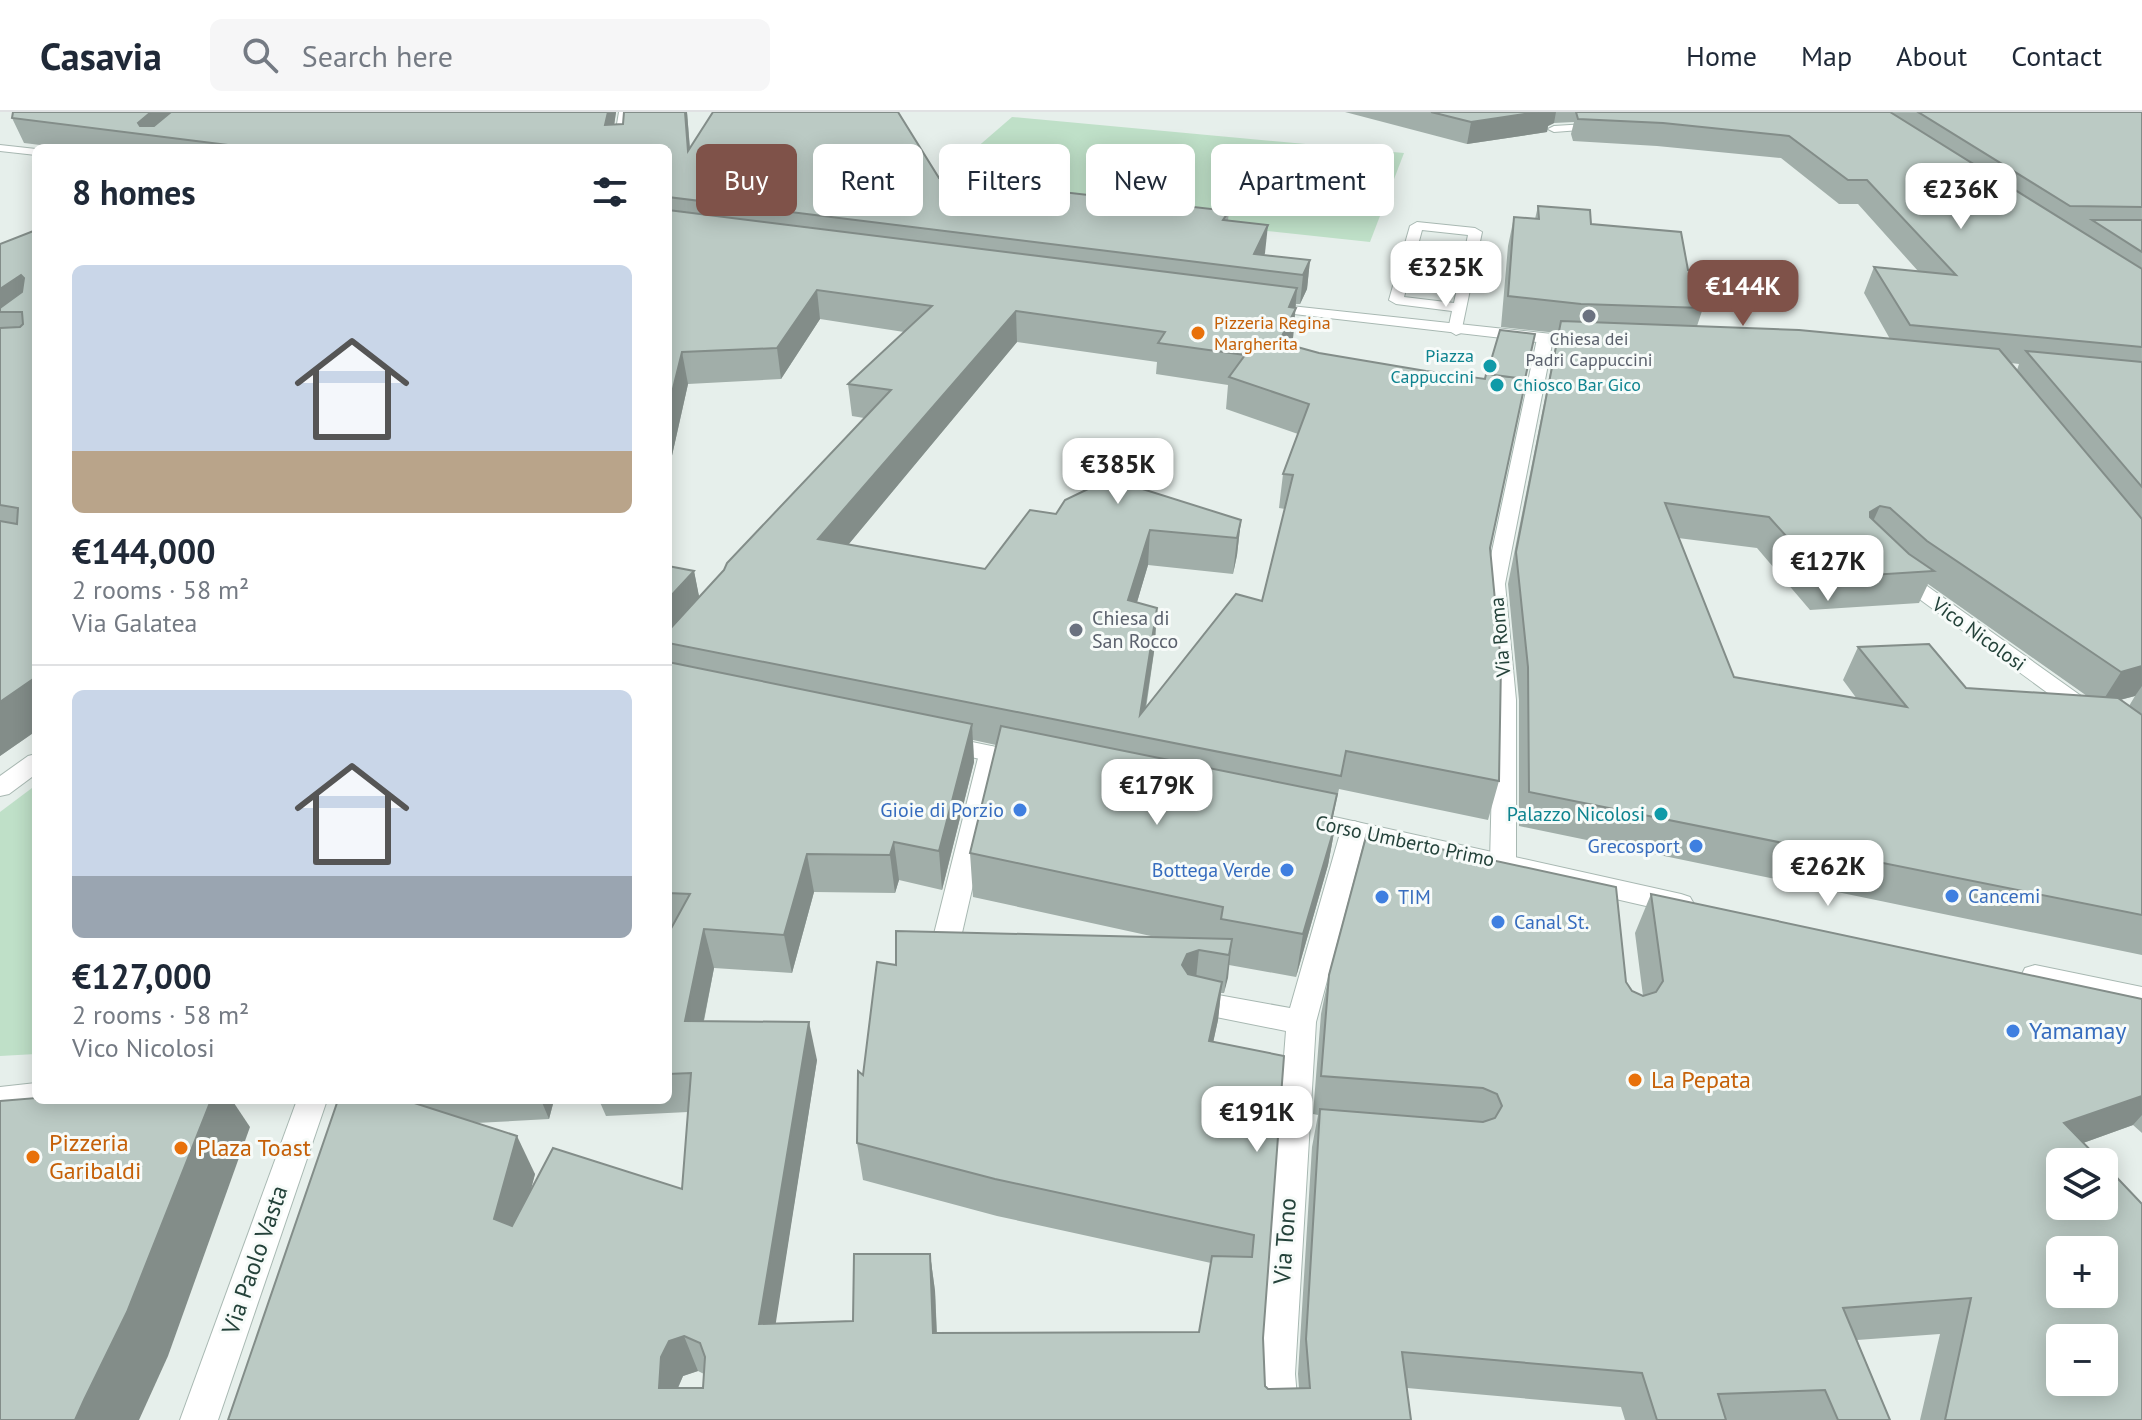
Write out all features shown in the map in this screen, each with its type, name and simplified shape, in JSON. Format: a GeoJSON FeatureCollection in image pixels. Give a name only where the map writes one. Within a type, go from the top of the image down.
{"type":"FeatureCollection","features":[{"type":"Feature","properties":{"kind":"street"},"geometry":{"type":"LineString","coordinates":[[619,144],[624,112]]}},
{"type":"Feature","properties":{"kind":"street"},"geometry":{"type":"LineString","coordinates":[[1562,112],[1583,127]]}},
{"type":"Feature","properties":{"kind":"street"},"geometry":{"type":"LineString","coordinates":[[1554,129],[1613,125]]}},
{"type":"Feature","properties":{"kind":"street"},"geometry":{"type":"LineString","coordinates":[[0,148],[32,152]]}},
{"type":"Feature","properties":{"kind":"street"},"geometry":{"type":"LineString","coordinates":[[1456,330],[1475,232],[1417,226],[1396,300],[1460,308]]}},
{"type":"Feature","properties":{"kind":"street"},"geometry":{"type":"LineString","coordinates":[[1243,304],[1456,330],[1604,343]]}},
{"type":"Feature","properties":{"kind":"street","name":"Via Roma"},"geometry":{"type":"LineString","coordinates":[[1503,862],[1505,700],[1495,584],[1526,408],[1545,339]]}},
{"type":"Feature","properties":{"kind":"street","name":"Vico Nicolosi"},"geometry":{"type":"LineString","coordinates":[[1880,557],[1903,579],[2107,717]]}},
{"type":"Feature","properties":{"kind":"street"},"geometry":{"type":"LineString","coordinates":[[914,738],[1054,767]]}},
{"type":"Feature","properties":{"kind":"street"},"geometry":{"type":"LineString","coordinates":[[945,946],[991,754]]}},
{"type":"Feature","properties":{"kind":"street"},"geometry":{"type":"LineString","coordinates":[[0,788],[32,765]]}},
{"type":"Feature","properties":{"kind":"street","name":"Corso Umberto Primo"},"geometry":{"type":"LineString","coordinates":[[1286,815],[1705,909]]}},
{"type":"Feature","properties":{"kind":"street","name":"Via Tono"},"geometry":{"type":"LineString","coordinates":[[1280,1420],[1277,1374],[1308,1130],[1301,1022],[1354,830]]}},
{"type":"Feature","properties":{"kind":"street"},"geometry":{"type":"LineString","coordinates":[[1614,889],[1617,918]]}},
{"type":"Feature","properties":{"kind":"street"},"geometry":{"type":"LineString","coordinates":[[2007,971],[2142,998]]}},
{"type":"Feature","properties":{"kind":"street"},"geometry":{"type":"LineString","coordinates":[[1196,1002],[1301,1022]]}},
{"type":"Feature","properties":{"kind":"street"},"geometry":{"type":"LineString","coordinates":[[0,1100],[32,1096]]}},
{"type":"Feature","properties":{"kind":"street","name":"Via Paolo Vasta"},"geometry":{"type":"LineString","coordinates":[[199,1420],[311,1104]]}},
{"type":"Feature","properties":{"kind":"green space"},"geometry":{"type":"Polygon","coordinates":[[[1012,117],[1306,144],[1211,144],[1211,216],[1380,216],[1370,242],[1128,216],[1195,216],[1195,144],[1086,144],[1086,212],[1070,210],[1070,144],[981,144],[1012,117]]]}},
{"type":"Feature","properties":{"kind":"green space"},"geometry":{"type":"Polygon","coordinates":[[[1394,152],[1404,153],[1394,179],[1394,152]]]}},
{"type":"Feature","properties":{"kind":"green space"},"geometry":{"type":"Polygon","coordinates":[[[939,180],[939,196],[923,194],[939,180]]]}},
{"type":"Feature","properties":{"kind":"green space"},"geometry":{"type":"Polygon","coordinates":[[[32,788],[32,1054],[0,1056],[0,812],[32,788]]]}},
{"type":"Feature","properties":{"kind":"building"},"geometry":{"type":"Polygon","coordinates":[[[13,112],[151,112],[138,123],[140,126],[154,126],[171,112],[608,112],[605,125],[623,124],[624,112],[685,112],[688,151],[713,112],[898,112],[918,144],[813,144],[813,215],[797,213],[797,144],[696,144],[696,200],[672,197],[672,144],[220,144],[12,118],[13,112]]]}},
{"type":"Feature","properties":{"kind":"building"},"geometry":{"type":"Polygon","coordinates":[[[1431,112],[1538,112],[1471,122],[1431,112]]]}},
{"type":"Feature","properties":{"kind":"building"},"geometry":{"type":"Polygon","coordinates":[[[1576,112],[1890,112],[2142,269],[2142,347],[1910,325],[1874,267],[1956,275],[1867,180],[1848,180],[1789,136],[1663,123],[1578,119],[1576,112]]]}},
{"type":"Feature","properties":{"kind":"building"},"geometry":{"type":"Polygon","coordinates":[[[1918,112],[2142,112],[2142,207],[2070,206],[1918,112]]]}},
{"type":"Feature","properties":{"kind":"building"},"geometry":{"type":"Polygon","coordinates":[[[923,152],[939,178],[939,216],[1070,216],[1070,193],[1086,195],[1086,216],[1195,216],[1195,207],[1211,209],[1211,216],[1226,216],[1223,220],[1268,225],[1254,254],[1310,260],[1303,275],[823,216],[923,216],[923,152]]]}},
{"type":"Feature","properties":{"kind":"building"},"geometry":{"type":"Polygon","coordinates":[[[1538,206],[1590,210],[1591,224],[1681,232],[1688,270],[1695,270],[1703,308],[1581,304],[1508,296],[1514,217],[1539,219],[1538,206]]]}},
{"type":"Feature","properties":{"kind":"building"},"geometry":{"type":"Polygon","coordinates":[[[672,210],[696,213],[696,216],[716,216],[1297,288],[1289,307],[1296,308],[1279,342],[1319,353],[1426,371],[1485,379],[1486,374],[1526,379],[1490,548],[1501,663],[1499,781],[1346,751],[1341,776],[672,644],[672,627],[727,563],[891,390],[848,384],[932,306],[817,290],[777,348],[682,352],[672,393],[672,210]],[[1016,311],[818,539],[985,569],[1030,510],[1056,514],[1065,500],[1088,489],[1113,486],[1133,486],[1241,520],[1237,538],[1150,530],[1128,600],[1157,608],[1140,715],[1236,594],[1262,601],[1293,475],[1283,474],[1309,404],[1229,377],[1245,355],[1158,343],[1165,332],[1016,311]]]}},
{"type":"Feature","properties":{"kind":"building"},"geometry":{"type":"Polygon","coordinates":[[[2092,220],[2142,220],[2142,252],[2092,220]]]}},
{"type":"Feature","properties":{"kind":"building"},"geometry":{"type":"Polygon","coordinates":[[[32,232],[32,680],[0,702],[0,521],[17,524],[18,508],[0,505],[0,328],[20,327],[23,324],[22,312],[0,312],[0,308],[22,292],[24,278],[21,275],[0,289],[0,244],[32,232]]]}},
{"type":"Feature","properties":{"kind":"building"},"geometry":{"type":"Polygon","coordinates":[[[1561,321],[1799,330],[1999,349],[2142,519],[2142,666],[2121,672],[1927,541],[1890,508],[1880,506],[1870,512],[1870,517],[1909,554],[1934,571],[1824,578],[1769,517],[1665,503],[1734,677],[1907,707],[1858,647],[1929,644],[1966,688],[2118,698],[2142,715],[2142,915],[1529,792],[1528,667],[1516,552],[1561,321]]]}},
{"type":"Feature","properties":{"kind":"building"},"geometry":{"type":"Polygon","coordinates":[[[1500,330],[1535,334],[1525,379],[1487,374],[1500,330]]]}},
{"type":"Feature","properties":{"kind":"building"},"geometry":{"type":"Polygon","coordinates":[[[2026,351],[2142,362],[2142,487],[2026,351]]]}},
{"type":"Feature","properties":{"kind":"building"},"geometry":{"type":"Polygon","coordinates":[[[672,567],[694,571],[672,595],[672,567]]]}},
{"type":"Feature","properties":{"kind":"building"},"geometry":{"type":"Polygon","coordinates":[[[672,663],[972,724],[939,851],[894,842],[890,855],[807,854],[784,935],[704,929],[685,1021],[809,1022],[759,1324],[853,1321],[854,1254],[930,1254],[933,1333],[1199,1332],[1212,1256],[1252,1257],[1254,1235],[995,1179],[857,1143],[858,1071],[863,1075],[877,962],[896,965],[896,931],[1232,939],[1229,955],[1199,950],[1187,954],[1182,965],[1188,974],[1222,982],[1209,1041],[1284,1056],[1263,1338],[1265,1386],[1268,1389],[1310,1388],[1306,1339],[1320,1109],[1483,1122],[1495,1118],[1502,1106],[1497,1094],[1483,1088],[1321,1076],[1329,975],[1367,833],[1616,887],[1626,982],[1632,991],[1643,996],[1656,992],[1663,981],[1651,894],[2142,999],[2142,1096],[2064,1123],[2088,1148],[2046,1148],[2046,1220],[2118,1220],[2118,1179],[2142,1204],[2142,1420],[1945,1420],[1971,1298],[1843,1308],[1890,1420],[1838,1420],[1825,1390],[1718,1394],[1726,1420],[1657,1420],[1642,1373],[1402,1352],[1411,1420],[228,1420],[337,1104],[417,1104],[517,1136],[494,1219],[512,1226],[553,1148],[682,1189],[691,1073],[672,1074],[672,927],[690,894],[672,893],[672,663]],[[684,1336],[669,1341],[661,1357],[659,1388],[703,1388],[705,1357],[700,1343],[684,1336]]]}},
{"type":"Feature","properties":{"kind":"building"},"geometry":{"type":"Polygon","coordinates":[[[1001,726],[1337,794],[1331,821],[1336,822],[1303,934],[1221,919],[1223,907],[970,853],[1001,726]]]}},
{"type":"Feature","properties":{"kind":"building"},"geometry":{"type":"Polygon","coordinates":[[[32,1098],[32,1104],[209,1104],[127,1312],[75,1420],[0,1420],[0,1101],[32,1098]]]}},
{"type":"Feature","properties":{"kind":"place","name":"Chiesa dei Padri Cappuccini"},"geometry":{"type":"Point","coordinates":[1589,316]}},
{"type":"Feature","properties":{"kind":"place","name":"Pizzeria Regina Margherita"},"geometry":{"type":"Point","coordinates":[1198,333]}},
{"type":"Feature","properties":{"kind":"place","name":"Piazza Cappuccini"},"geometry":{"type":"Point","coordinates":[1490,366]}},
{"type":"Feature","properties":{"kind":"place","name":"Chiosco Bar Gico"},"geometry":{"type":"Point","coordinates":[1497,385]}},
{"type":"Feature","properties":{"kind":"place","name":"Chiesa di San Rocco"},"geometry":{"type":"Point","coordinates":[1076,630]}},
{"type":"Feature","properties":{"kind":"place","name":"Gioie di Porzio"},"geometry":{"type":"Point","coordinates":[1020,810]}},
{"type":"Feature","properties":{"kind":"place","name":"Palazzo Nicolosi"},"geometry":{"type":"Point","coordinates":[1661,814]}},
{"type":"Feature","properties":{"kind":"place","name":"Grecosport"},"geometry":{"type":"Point","coordinates":[1696,846]}},
{"type":"Feature","properties":{"kind":"place","name":"Bottega Verde"},"geometry":{"type":"Point","coordinates":[1287,870]}},
{"type":"Feature","properties":{"kind":"place","name":"Cancemi"},"geometry":{"type":"Point","coordinates":[1952,896]}},
{"type":"Feature","properties":{"kind":"place","name":"TIM"},"geometry":{"type":"Point","coordinates":[1382,897]}},
{"type":"Feature","properties":{"kind":"place","name":"Canal St."},"geometry":{"type":"Point","coordinates":[1498,922]}},
{"type":"Feature","properties":{"kind":"place","name":"Yamamay"},"geometry":{"type":"Point","coordinates":[2013,1031]}},
{"type":"Feature","properties":{"kind":"place","name":"La Pepata"},"geometry":{"type":"Point","coordinates":[1635,1080]}},
{"type":"Feature","properties":{"kind":"place","name":"Plaza Toast"},"geometry":{"type":"Point","coordinates":[181,1148]}},
{"type":"Feature","properties":{"kind":"place","name":"Pizzeria Garibaldi"},"geometry":{"type":"Point","coordinates":[33,1157]}}]}
